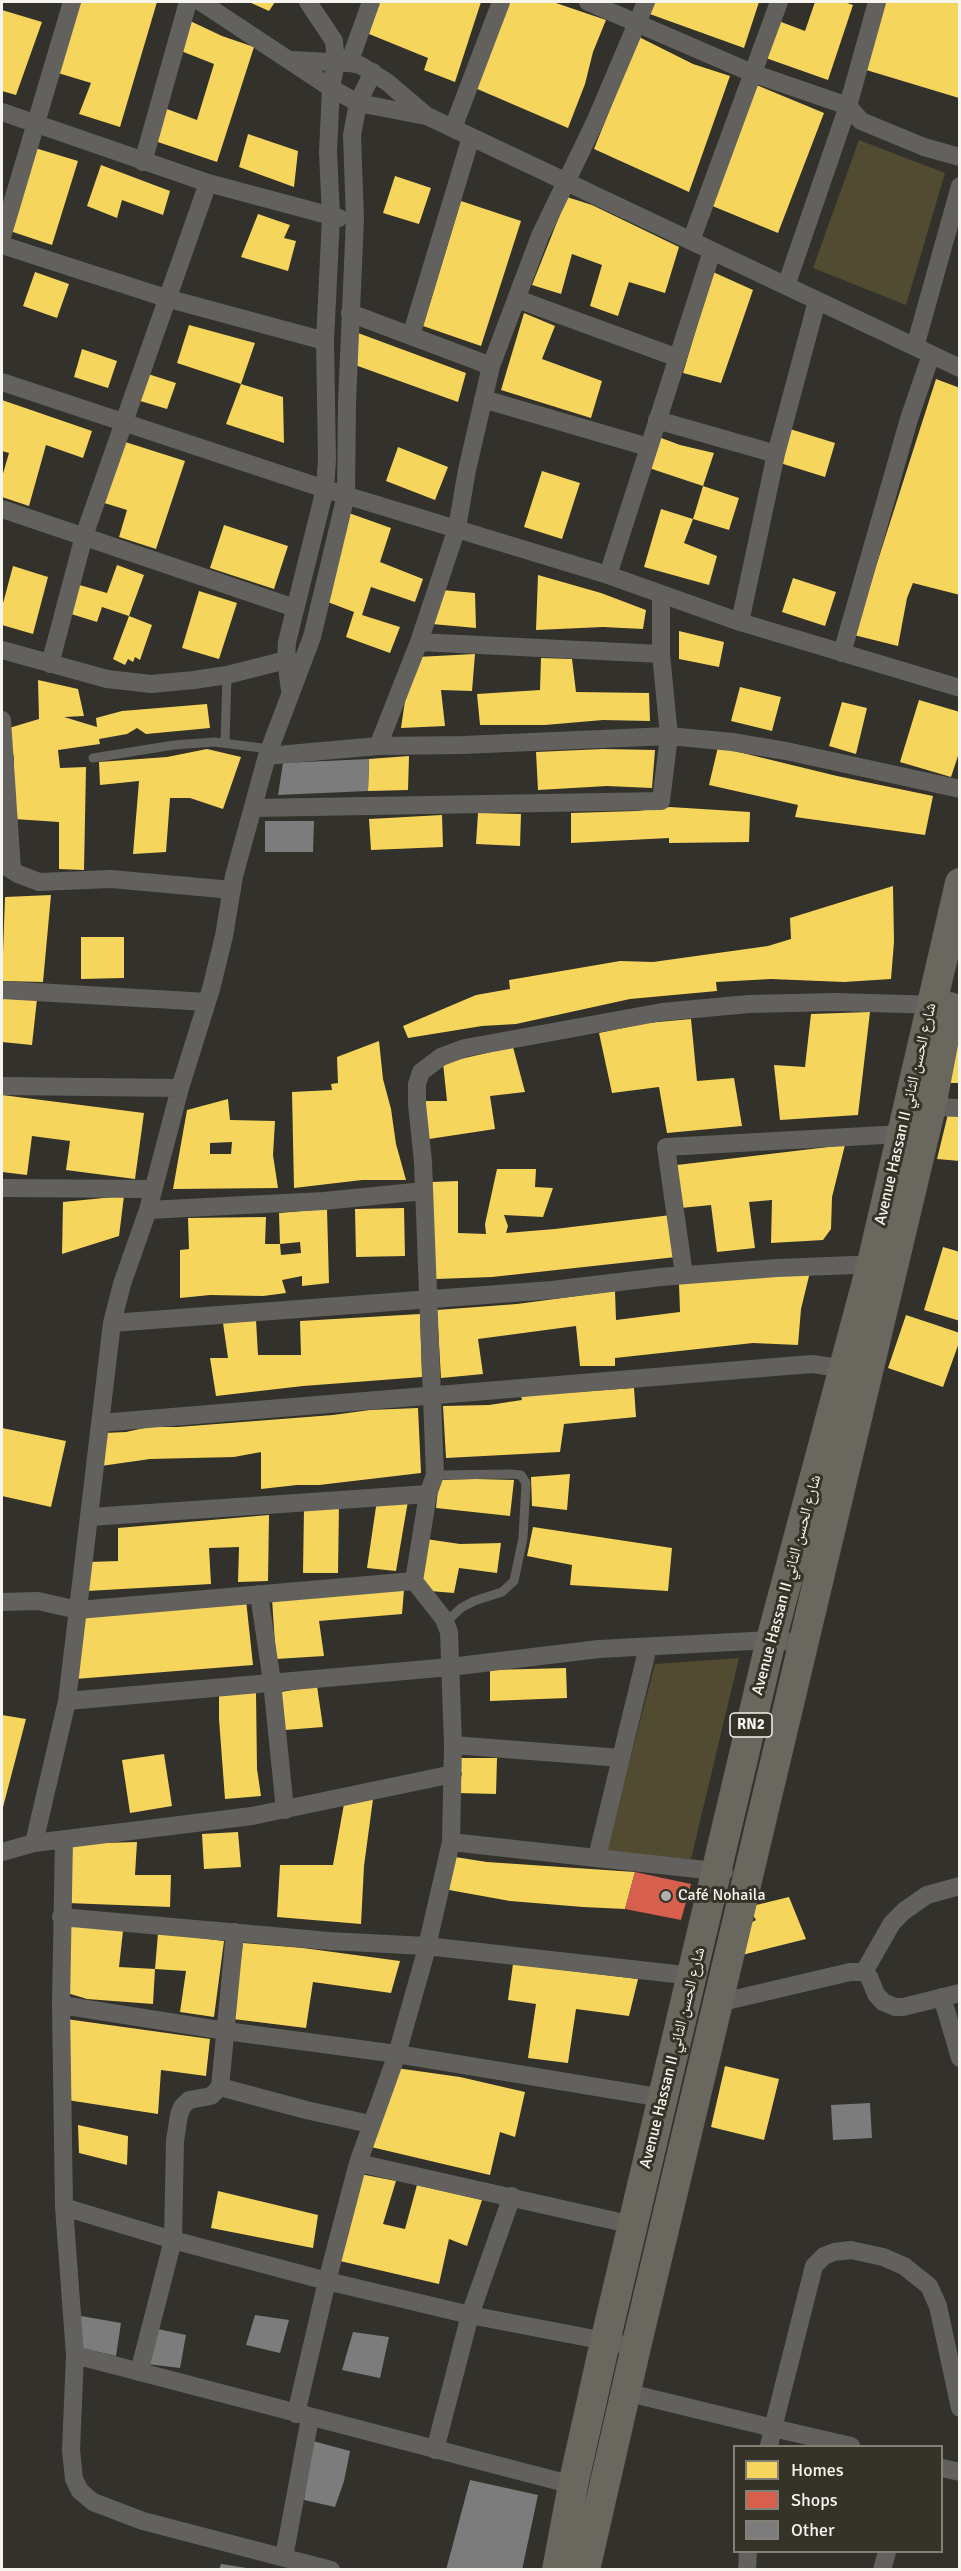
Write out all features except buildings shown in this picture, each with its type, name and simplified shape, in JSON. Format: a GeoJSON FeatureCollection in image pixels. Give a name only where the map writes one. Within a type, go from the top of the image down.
{"type":"FeatureCollection","features":[{"type":"Feature","properties":{"kind":"main road","name":"Avenue Hassan II شارع الحسن الثاني"},"geometry":{"type":"LineString","coordinates":[[585,2570],[625,2392],[803,1643],[856,1371],[883,1264],[902,1134],[940,1005],[960,883]]}},
{"type":"Feature","properties":{"kind":"main road","name":"Avenue Hassan II شارع الحسن الثاني"},"geometry":{"type":"LineString","coordinates":[[883,1264],[945,1108],[940,1005],[960,970]]}},
{"type":"Feature","properties":{"kind":"main road","name":"Avenue Hassan II شارع الحسن الثاني"},"geometry":{"type":"LineString","coordinates":[[557,2570],[604,2343],[718,1871],[771,1640],[856,1371]]}},
{"type":"Feature","properties":{"kind":"street"},"geometry":{"type":"LineString","coordinates":[[2,237],[72,2]]}},
{"type":"Feature","properties":{"kind":"street"},"geometry":{"type":"LineString","coordinates":[[143,162],[188,2]]}},
{"type":"Feature","properties":{"kind":"street"},"geometry":{"type":"LineString","coordinates":[[201,2],[331,88],[358,103],[427,116],[960,368]]}},
{"type":"Feature","properties":{"kind":"street"},"geometry":{"type":"LineString","coordinates":[[308,2],[334,41],[343,62]]}},
{"type":"Feature","properties":{"kind":"street"},"geometry":{"type":"LineString","coordinates":[[34,1842],[67,1701],[112,1323],[122,1284],[148,1210],[180,1088],[207,1002],[253,808],[268,753],[290,690],[294,661],[295,608],[325,489],[327,459],[325,341],[330,217],[328,152],[331,88],[371,2]]}},
{"type":"Feature","properties":{"kind":"street"},"geometry":{"type":"LineString","coordinates":[[453,128],[501,2]]}},
{"type":"Feature","properties":{"kind":"street"},"geometry":{"type":"LineString","coordinates":[[588,2],[752,74],[848,106],[861,121],[924,147],[960,157]]}},
{"type":"Feature","properties":{"kind":"street"},"geometry":{"type":"LineString","coordinates":[[378,746],[419,642],[457,528],[491,366],[540,236],[646,2]]}},
{"type":"Feature","properties":{"kind":"street"},"geometry":{"type":"LineString","coordinates":[[691,241],[778,2]]}},
{"type":"Feature","properties":{"kind":"street"},"geometry":{"type":"LineString","coordinates":[[786,286],[848,106],[877,2]]}},
{"type":"Feature","properties":{"kind":"street"},"geometry":{"type":"LineString","coordinates":[[291,60],[343,62],[373,72],[427,116]]}},
{"type":"Feature","properties":{"kind":"street"},"geometry":{"type":"LineString","coordinates":[[294,661],[319,612],[346,495],[350,313],[355,219],[352,135],[358,103],[373,72]]}},
{"type":"Feature","properties":{"kind":"street"},"geometry":{"type":"LineString","coordinates":[[2,112],[208,183],[330,217],[355,219]]}},
{"type":"Feature","properties":{"kind":"street"},"geometry":{"type":"LineString","coordinates":[[411,336],[471,137]]}},
{"type":"Feature","properties":{"kind":"street"},"geometry":{"type":"LineString","coordinates":[[50,664],[84,536],[208,183]]}},
{"type":"Feature","properties":{"kind":"street"},"geometry":{"type":"LineString","coordinates":[[842,652],[909,419],[960,186]]}},
{"type":"Feature","properties":{"kind":"street"},"geometry":{"type":"LineString","coordinates":[[2,245],[166,298],[325,341]]}},
{"type":"Feature","properties":{"kind":"street"},"geometry":{"type":"LineString","coordinates":[[608,575],[712,251]]}},
{"type":"Feature","properties":{"kind":"street"},"geometry":{"type":"LineString","coordinates":[[517,299],[678,358]]}},
{"type":"Feature","properties":{"kind":"street"},"geometry":{"type":"LineString","coordinates":[[740,622],[776,454],[818,301]]}},
{"type":"Feature","properties":{"kind":"street"},"geometry":{"type":"LineString","coordinates":[[350,313],[491,366]]}},
{"type":"Feature","properties":{"kind":"street"},"geometry":{"type":"LineString","coordinates":[[2,382],[325,489],[608,575],[740,622],[960,688]]}},
{"type":"Feature","properties":{"kind":"street"},"geometry":{"type":"LineString","coordinates":[[483,399],[648,447]]}},
{"type":"Feature","properties":{"kind":"street"},"geometry":{"type":"LineString","coordinates":[[657,420],[776,454]]}},
{"type":"Feature","properties":{"kind":"street"},"geometry":{"type":"LineString","coordinates":[[2,509],[295,608]]}},
{"type":"Feature","properties":{"kind":"street"},"geometry":{"type":"LineString","coordinates":[[253,808],[661,801],[669,736],[661,654],[661,594]]}},
{"type":"Feature","properties":{"kind":"street"},"geometry":{"type":"LineString","coordinates":[[419,642],[661,654]]}},
{"type":"Feature","properties":{"kind":"street"},"geometry":{"type":"LineString","coordinates":[[2,650],[114,681],[141,683],[171,684],[294,661]]}},
{"type":"Feature","properties":{"kind":"street"},"geometry":{"type":"LineString","coordinates":[[2,720],[7,867],[39,882],[111,879],[232,890]]}},
{"type":"Feature","properties":{"kind":"street"},"geometry":{"type":"LineString","coordinates":[[268,753],[378,746],[463,745],[669,736],[732,742],[786,751],[960,789]]}},
{"type":"Feature","properties":{"kind":"street"},"geometry":{"type":"LineString","coordinates":[[2,990],[207,1002]]}},
{"type":"Feature","properties":{"kind":"street"},"geometry":{"type":"LineString","coordinates":[[284,2557],[303,2416],[327,2280],[370,2124],[397,2054],[451,1842],[453,1745],[449,1632],[446,1622],[414,1581],[428,1494],[435,1475],[434,1396],[417,1084],[421,1072],[449,1054],[465,1048],[662,1012],[749,1004],[940,1005]]}},
{"type":"Feature","properties":{"kind":"street"},"geometry":{"type":"LineString","coordinates":[[2,1086],[180,1088]]}},
{"type":"Feature","properties":{"kind":"street"},"geometry":{"type":"LineString","coordinates":[[684,1275],[666,1147],[902,1134]]}},
{"type":"Feature","properties":{"kind":"street"},"geometry":{"type":"LineString","coordinates":[[2,1188],[153,1189]]}},
{"type":"Feature","properties":{"kind":"street"},"geometry":{"type":"LineString","coordinates":[[148,1210],[302,1202],[424,1191]]}},
{"type":"Feature","properties":{"kind":"street"},"geometry":{"type":"LineString","coordinates":[[112,1323],[552,1290],[684,1275],[883,1264]]}},
{"type":"Feature","properties":{"kind":"street"},"geometry":{"type":"LineString","coordinates":[[100,1423],[813,1364],[856,1371]]}},
{"type":"Feature","properties":{"kind":"street"},"geometry":{"type":"LineString","coordinates":[[90,1516],[428,1494]]}},
{"type":"Feature","properties":{"kind":"street"},"geometry":{"type":"LineString","coordinates":[[2,1602],[38,1601],[78,1610],[414,1581]]}},
{"type":"Feature","properties":{"kind":"street"},"geometry":{"type":"LineString","coordinates":[[259,1594],[272,1682],[285,1810]]}},
{"type":"Feature","properties":{"kind":"street"},"geometry":{"type":"LineString","coordinates":[[67,1701],[450,1667],[599,1649],[771,1640],[803,1643]]}},
{"type":"Feature","properties":{"kind":"street"},"geometry":{"type":"LineString","coordinates":[[597,1857],[648,1647]]}},
{"type":"Feature","properties":{"kind":"street"},"geometry":{"type":"LineString","coordinates":[[453,1745],[621,1758]]}},
{"type":"Feature","properties":{"kind":"street"},"geometry":{"type":"LineString","coordinates":[[2,1852],[34,1842],[285,1810],[453,1774]]}},
{"type":"Feature","properties":{"kind":"street"},"geometry":{"type":"LineString","coordinates":[[64,1839],[61,1917],[64,2207],[75,2355],[71,2450],[74,2479],[80,2491],[93,2502],[142,2521],[331,2570]]}},
{"type":"Feature","properties":{"kind":"street"},"geometry":{"type":"LineString","coordinates":[[451,1842],[748,1874]]}},
{"type":"Feature","properties":{"kind":"street"},"geometry":{"type":"LineString","coordinates":[[864,1972],[892,1923],[904,1911],[927,1895],[960,1886]]}},
{"type":"Feature","properties":{"kind":"street"},"geometry":{"type":"LineString","coordinates":[[61,1917],[329,1941],[426,1946],[693,1976]]}},
{"type":"Feature","properties":{"kind":"street"},"geometry":{"type":"LineString","coordinates":[[139,2372],[173,2241],[175,2141],[179,2115],[182,2107],[189,2100],[211,2096],[220,2087],[235,1932]]}},
{"type":"Feature","properties":{"kind":"street"},"geometry":{"type":"LineString","coordinates":[[718,2003],[833,1975],[864,1972]]}},
{"type":"Feature","properties":{"kind":"street"},"geometry":{"type":"LineString","coordinates":[[864,1972],[869,1977],[876,1994],[883,2002],[891,2006],[903,2007],[951,1995],[960,2058]]}},
{"type":"Feature","properties":{"kind":"street"},"geometry":{"type":"LineString","coordinates":[[61,2005],[226,2031],[397,2054],[663,2098]]}},
{"type":"Feature","properties":{"kind":"street"},"geometry":{"type":"LineString","coordinates":[[220,2087],[370,2124]]}},
{"type":"Feature","properties":{"kind":"street"},"geometry":{"type":"LineString","coordinates":[[358,2163],[633,2224]]}},
{"type":"Feature","properties":{"kind":"street"},"geometry":{"type":"LineString","coordinates":[[435,2450],[470,2315],[512,2196]]}},
{"type":"Feature","properties":{"kind":"street"},"geometry":{"type":"LineString","coordinates":[[64,2207],[173,2241],[327,2280],[470,2315],[604,2343],[636,2347]]}},
{"type":"Feature","properties":{"kind":"street"},"geometry":{"type":"LineString","coordinates":[[769,2445],[814,2266],[824,2256],[843,2251],[851,2250],[883,2257],[904,2266],[929,2286],[938,2306],[960,2408]]}},
{"type":"Feature","properties":{"kind":"street"},"geometry":{"type":"LineString","coordinates":[[75,2355],[573,2485]]}},
{"type":"Feature","properties":{"kind":"street"},"geometry":{"type":"LineString","coordinates":[[625,2392],[847,2445]]}},
{"type":"Feature","properties":{"kind":"street"},"geometry":{"type":"LineString","coordinates":[[943,2468],[960,2472]]}},
{"type":"Feature","properties":{"kind":"street"},"geometry":{"type":"LineString","coordinates":[[747,2570],[748,2553]]}},
{"type":"Feature","properties":{"kind":"street"},"geometry":{"type":"LineString","coordinates":[[882,2570],[886,2553]]}},
{"type":"Feature","properties":{"kind":"lane"},"geometry":{"type":"LineString","coordinates":[[225,742],[227,675]]}},
{"type":"Feature","properties":{"kind":"lane"},"geometry":{"type":"LineString","coordinates":[[93,758],[174,745],[225,742],[268,753]]}},
{"type":"Feature","properties":{"kind":"lane"},"geometry":{"type":"LineString","coordinates":[[435,1475],[512,1474],[521,1475],[526,1483],[523,1538],[514,1581],[502,1592],[474,1600],[446,1622]]}},
{"type":"Feature","properties":{"kind":"shaded area"},"geometry":{"type":"Polygon","coordinates":[[[859,140],[945,173],[906,305],[813,268],[859,140]]]}},
{"type":"Feature","properties":{"kind":"shaded area"},"geometry":{"type":"Polygon","coordinates":[[[739,1658],[691,1859],[606,1852],[655,1664],[739,1658]]]}},
{"type":"Feature","properties":{"kind":"place","name":"Café Nohaila"},"geometry":{"type":"Point","coordinates":[666,1896]}}]}
